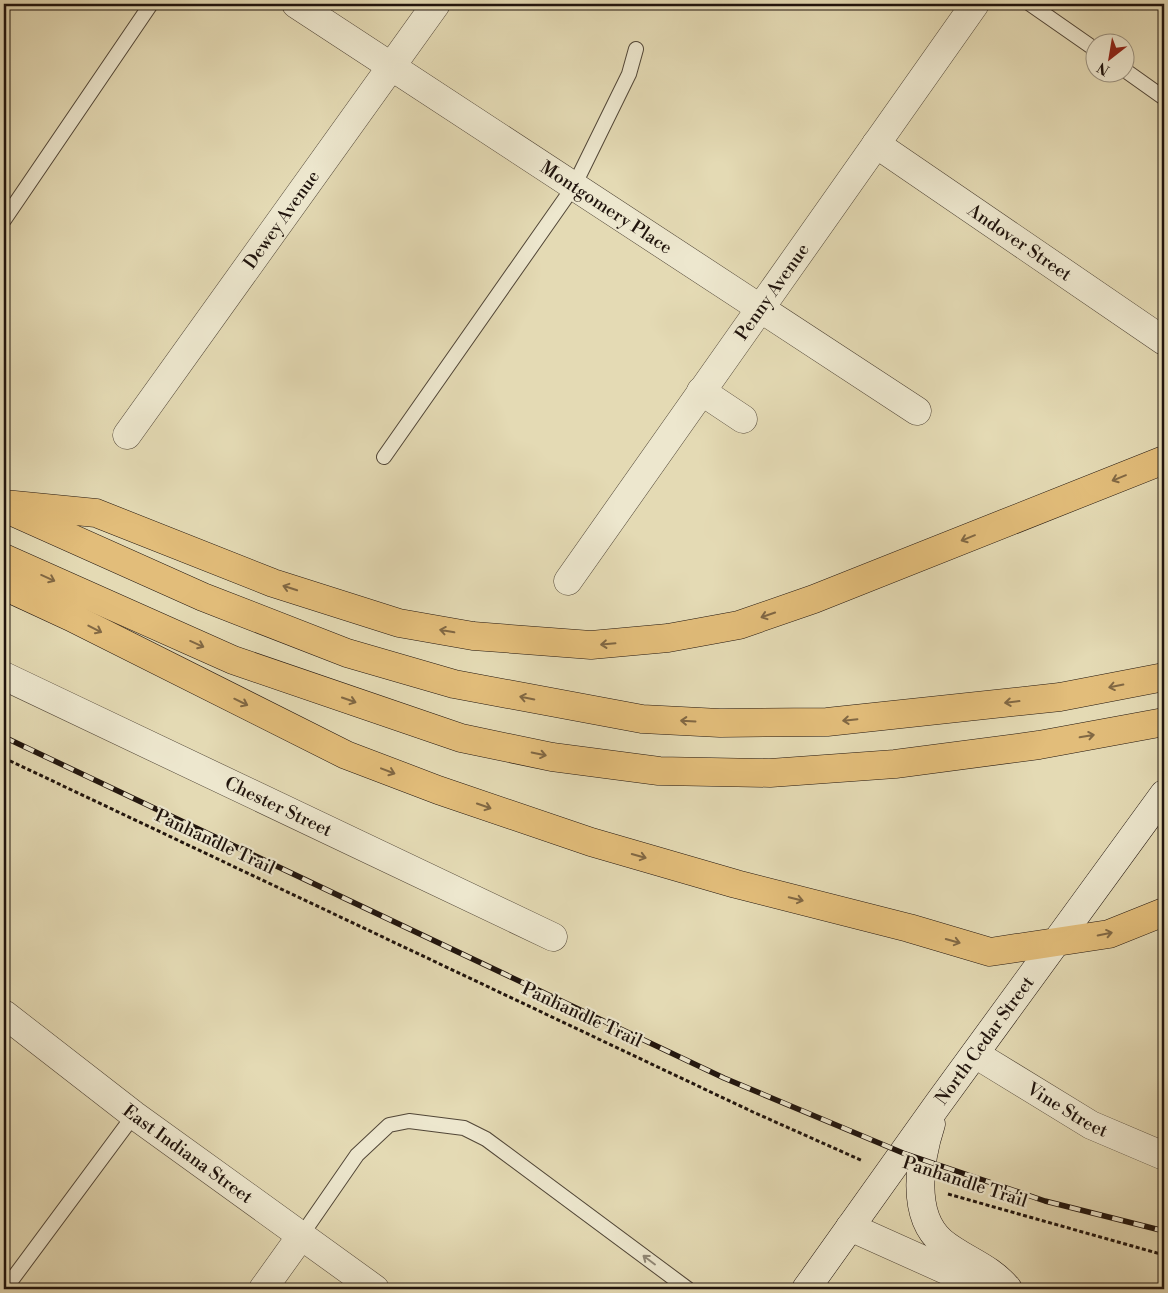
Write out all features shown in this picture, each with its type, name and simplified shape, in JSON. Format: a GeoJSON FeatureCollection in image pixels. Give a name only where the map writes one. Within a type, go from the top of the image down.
{"type":"FeatureCollection","features":[{"type":"Feature","properties":{"kind":"highway"},"geometry":{"type":"LineString","coordinates":[[4,504],[96,513],[274,583],[399,623],[472,636],[592,645],[668,638],[739,625],[814,599],[1164,460]]}},
{"type":"Feature","properties":{"kind":"highway"},"geometry":{"type":"LineString","coordinates":[[4,508],[203,597],[347,653],[454,684],[642,719],[720,723],[827,722],[1060,696],[1164,677]]}},
{"type":"Feature","properties":{"kind":"highway"},"geometry":{"type":"LineString","coordinates":[[4,558],[233,660],[462,738],[552,756],[659,771],[770,774],[896,764],[1039,745],[1164,722]]}},
{"type":"Feature","properties":{"kind":"highway"},"geometry":{"type":"LineString","coordinates":[[4,586],[71,617],[346,754],[438,790],[636,855],[990,952],[1109,934],[1164,912]]}},
{"type":"Feature","properties":{"kind":"street","name":"Montgomery Place"},"geometry":{"type":"LineString","coordinates":[[296,4],[917,411]]}},
{"type":"Feature","properties":{"kind":"street","name":"Dewey Avenue"},"geometry":{"type":"LineString","coordinates":[[127,435],[436,4]]}},
{"type":"Feature","properties":{"kind":"street","name":"Penny Avenue"},"geometry":{"type":"LineString","coordinates":[[568,581],[975,4]]}},
{"type":"Feature","properties":{"kind":"street","name":"Andover Street"},"geometry":{"type":"LineString","coordinates":[[876,144],[1164,341]]}},
{"type":"Feature","properties":{"kind":"street"},"geometry":{"type":"LineString","coordinates":[[701,391],[743,419]]}},
{"type":"Feature","properties":{"kind":"street","name":"Chester Street"},"geometry":{"type":"LineString","coordinates":[[4,676],[553,937]]}},
{"type":"Feature","properties":{"kind":"street","name":"North Cedar Street"},"geometry":{"type":"LineString","coordinates":[[806,1289],[1164,794]]}},
{"type":"Feature","properties":{"kind":"street","name":"East Indiana Street"},"geometry":{"type":"LineString","coordinates":[[4,1014],[134,1115],[375,1289]]}},
{"type":"Feature","properties":{"kind":"street","name":"Vine Street"},"geometry":{"type":"LineString","coordinates":[[975,1054],[1092,1125],[1124,1141],[1164,1156]]}},
{"type":"Feature","properties":{"kind":"street"},"geometry":{"type":"LineString","coordinates":[[938,1104],[921,1157],[920,1184],[930,1227],[942,1241],[996,1275],[1008,1289]]}},
{"type":"Feature","properties":{"kind":"street"},"geometry":{"type":"LineString","coordinates":[[850,1228],[988,1289]]}},
{"type":"Feature","properties":{"kind":"street"},"geometry":{"type":"LineString","coordinates":[[263,1289],[301,1236]]}},
{"type":"Feature","properties":{"kind":"lane"},"geometry":{"type":"LineString","coordinates":[[4,220],[152,4]]}},
{"type":"Feature","properties":{"kind":"lane"},"geometry":{"type":"LineString","coordinates":[[1030,4],[1086,43]]}},
{"type":"Feature","properties":{"kind":"lane"},"geometry":{"type":"LineString","coordinates":[[384,456],[574,186],[629,74],[636,49]]}},
{"type":"Feature","properties":{"kind":"lane"},"geometry":{"type":"LineString","coordinates":[[1136,78],[1164,98]]}},
{"type":"Feature","properties":{"kind":"lane"},"geometry":{"type":"LineString","coordinates":[[5,1289],[134,1115]]}},
{"type":"Feature","properties":{"kind":"lane"},"geometry":{"type":"LineString","coordinates":[[301,1236],[357,1155],[389,1125],[410,1121],[464,1128],[486,1139],[688,1289]]}},
{"type":"Feature","properties":{"kind":"path","name":"Panhandle Trail"},"geometry":{"type":"LineString","coordinates":[[4,758],[753,1112],[889,1172]]}},
{"type":"Feature","properties":{"kind":"path","name":"Panhandle Trail"},"geometry":{"type":"LineString","coordinates":[[920,1184],[941,1192],[1164,1254]]}},
{"type":"Feature","properties":{"kind":"railway"},"geometry":{"type":"LineString","coordinates":[[4,737],[724,1078],[903,1153],[1045,1201],[1164,1231]]}}]}
